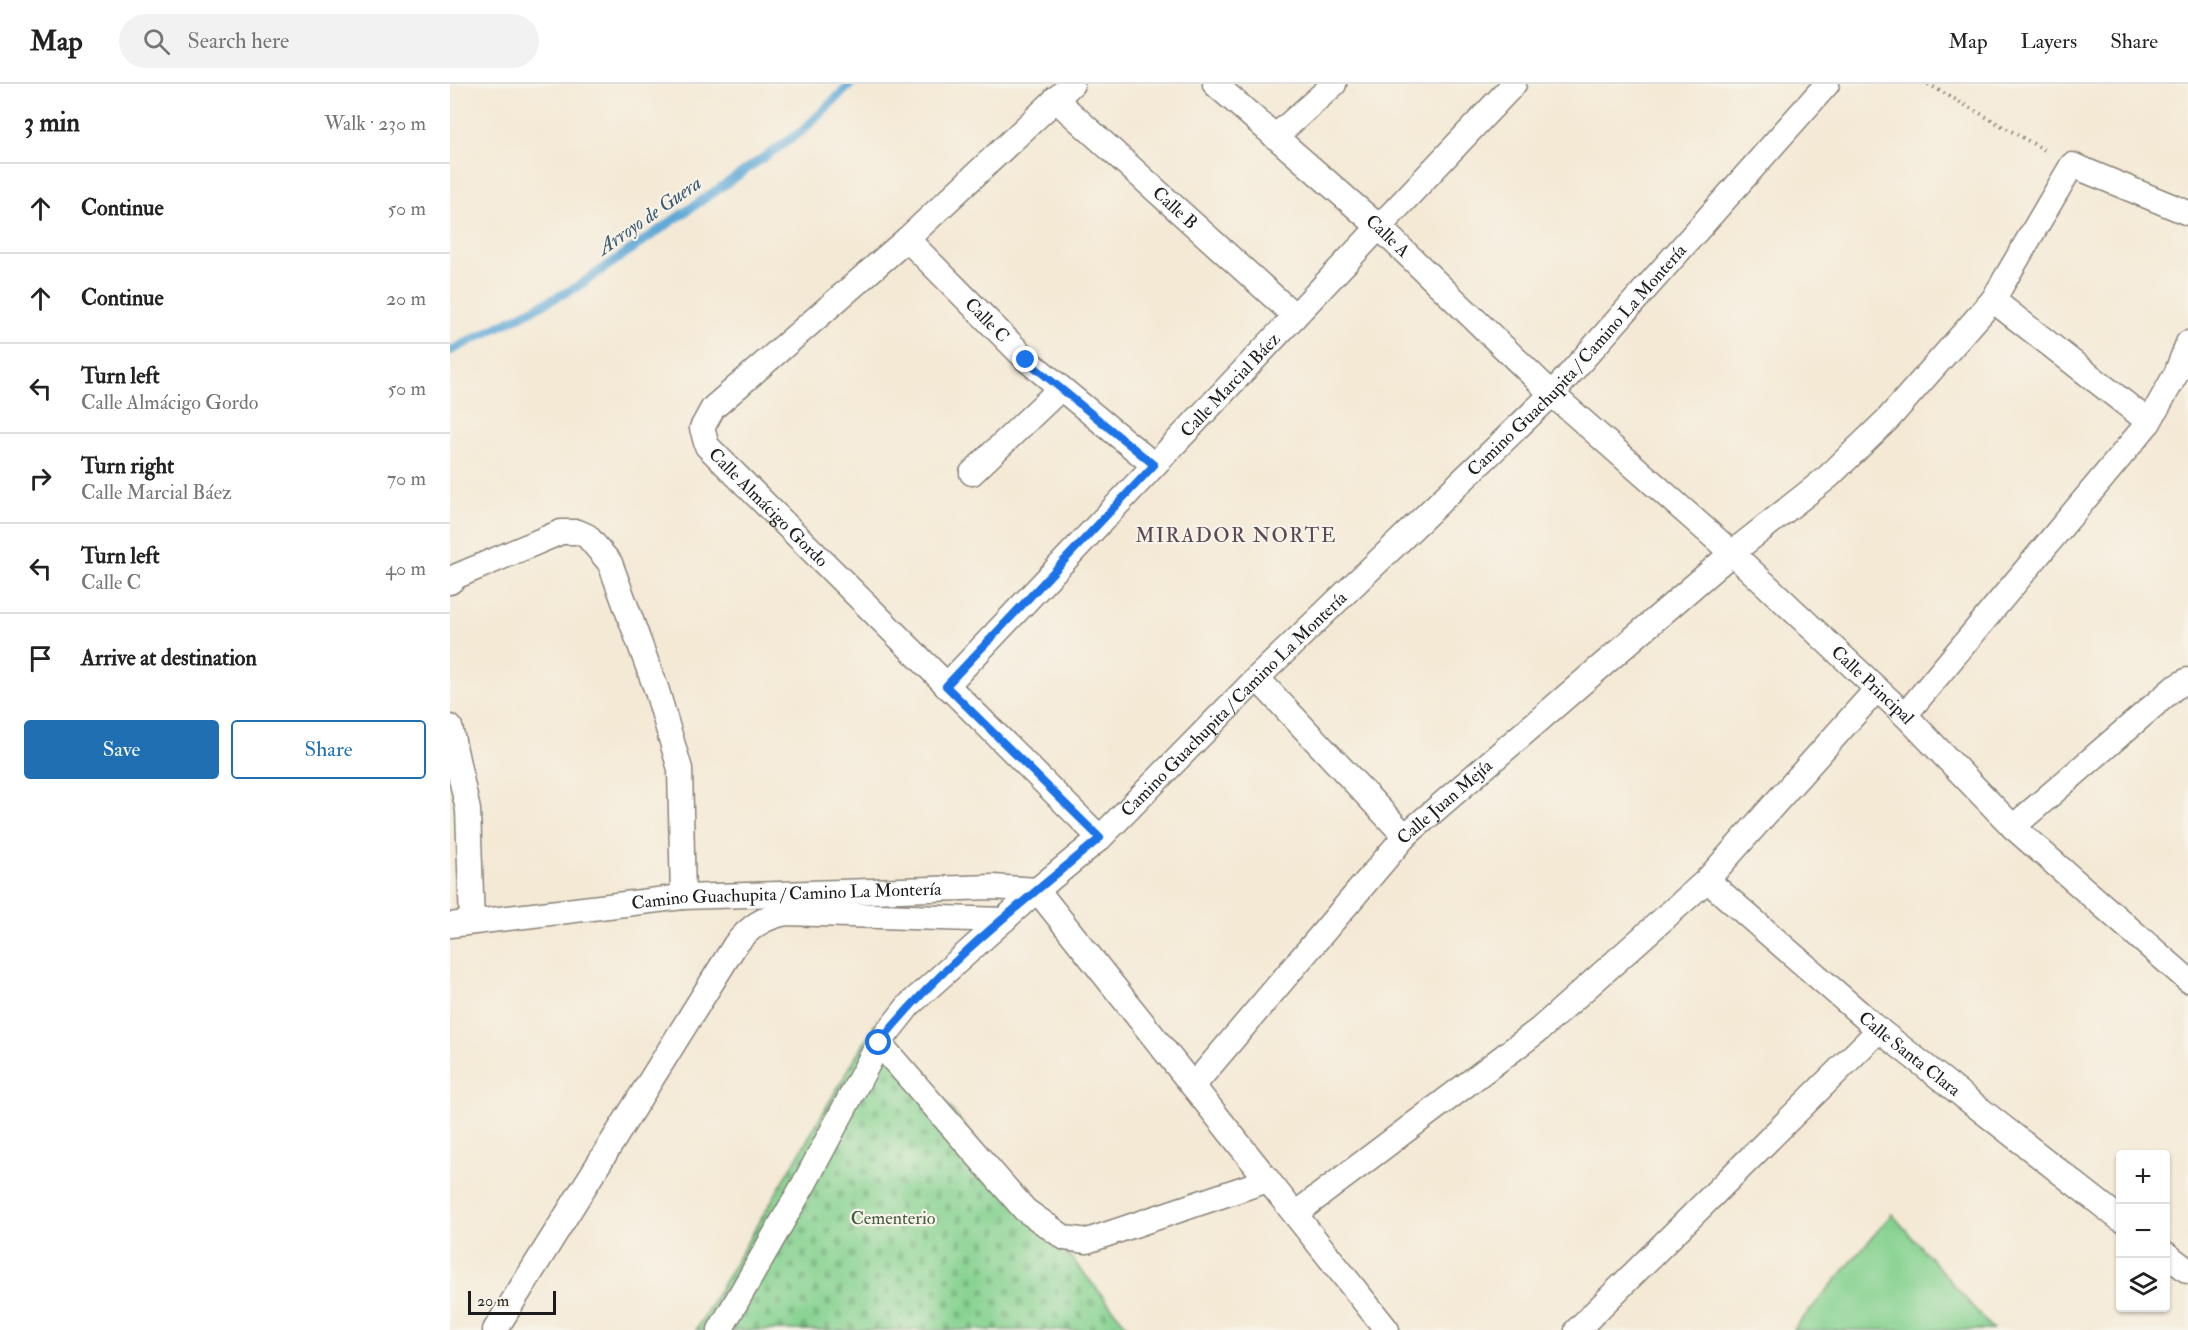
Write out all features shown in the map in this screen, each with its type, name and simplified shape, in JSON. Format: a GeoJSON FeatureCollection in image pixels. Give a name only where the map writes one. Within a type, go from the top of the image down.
{"type":"FeatureCollection","features":[{"type":"Feature","properties":{"kind":"street","name":"Calle A"},"geometry":{"type":"LineString","coordinates":[[1215,84],[1379,227],[1552,394]]}},
{"type":"Feature","properties":{"kind":"street"},"geometry":{"type":"LineString","coordinates":[[1275,137],[1334,84]]}},
{"type":"Feature","properties":{"kind":"street","name":"Calle Marcial Báez"},"geometry":{"type":"LineString","coordinates":[[946,686],[1514,84]]}},
{"type":"Feature","properties":{"kind":"street","name":"Camino Guachupita / Camino La Montería"},"geometry":{"type":"LineString","coordinates":[[461,923],[683,897],[993,887],[1037,890],[1100,838],[1257,678],[1552,394],[1827,84]]}},
{"type":"Feature","properties":{"kind":"street","name":"Calle Almácigo Gordo"},"geometry":{"type":"LineString","coordinates":[[1063,92],[907,239],[712,408],[702,428],[707,446],[1100,838]]}},
{"type":"Feature","properties":{"kind":"street","name":"Calle B"},"geometry":{"type":"LineString","coordinates":[[1063,92],[1295,316]]}},
{"type":"Feature","properties":{"kind":"street"},"geometry":{"type":"LineString","coordinates":[[2072,165],[2188,213]]}},
{"type":"Feature","properties":{"kind":"street","name":"Calle Juan Mejía"},"geometry":{"type":"LineString","coordinates":[[1193,1086],[1405,836],[1732,553],[1828,477],[1888,419],[1994,300],[2072,165]]}},
{"type":"Feature","properties":{"kind":"street","name":"Calle C"},"geometry":{"type":"LineString","coordinates":[[907,239],[1026,360],[1154,465]]}},
{"type":"Feature","properties":{"kind":"street"},"geometry":{"type":"LineString","coordinates":[[1994,300],[2149,422]]}},
{"type":"Feature","properties":{"kind":"street"},"geometry":{"type":"LineString","coordinates":[[1905,715],[2149,422],[2182,379],[2188,343]]}},
{"type":"Feature","properties":{"kind":"street"},"geometry":{"type":"LineString","coordinates":[[972,473],[1060,389]]}},
{"type":"Feature","properties":{"kind":"street","name":"Calle Principal"},"geometry":{"type":"LineString","coordinates":[[1552,394],[1732,553],[1905,715],[2013,826],[2188,980]]}},
{"type":"Feature","properties":{"kind":"street"},"geometry":{"type":"LineString","coordinates":[[450,582],[457,576],[561,532],[578,532],[587,536],[609,563],[657,691],[680,769],[683,897]]}},
{"type":"Feature","properties":{"kind":"street"},"geometry":{"type":"LineString","coordinates":[[1257,678],[1405,836]]}},
{"type":"Feature","properties":{"kind":"street"},"geometry":{"type":"LineString","coordinates":[[2013,826],[2174,688],[2188,680]]}},
{"type":"Feature","properties":{"kind":"street"},"geometry":{"type":"LineString","coordinates":[[1295,1214],[1540,1029],[1707,880],[1876,690]]}},
{"type":"Feature","properties":{"kind":"street"},"geometry":{"type":"LineString","coordinates":[[450,727],[468,810],[461,923]]}},
{"type":"Feature","properties":{"kind":"street","name":"Calle Santa Clara"},"geometry":{"type":"LineString","coordinates":[[1707,880],[1879,1030],[2116,1215]]}},
{"type":"Feature","properties":{"kind":"street"},"geometry":{"type":"LineString","coordinates":[[720,1330],[804,1184],[879,1043],[909,1005],[1037,890],[1388,1330]]}},
{"type":"Feature","properties":{"kind":"street"},"geometry":{"type":"LineString","coordinates":[[495,1330],[735,945],[751,926],[768,917],[786,913],[1004,920]]}},
{"type":"Feature","properties":{"kind":"street"},"geometry":{"type":"LineString","coordinates":[[1577,1330],[1879,1030]]}},
{"type":"Feature","properties":{"kind":"street"},"geometry":{"type":"LineString","coordinates":[[879,1043],[1025,1210],[1065,1238],[1087,1240],[1268,1180]]}},
{"type":"Feature","properties":{"kind":"street"},"geometry":{"type":"LineString","coordinates":[[2170,1257],[2188,1271]]}},
{"type":"Feature","properties":{"kind":"path"},"geometry":{"type":"LineString","coordinates":[[1928,84],[2072,165]]}},
{"type":"Feature","properties":{"kind":"green space","name":"Cementerio"},"geometry":{"type":"Polygon","coordinates":[[[878,1019],[1130,1330],[696,1330],[878,1019]]]}},
{"type":"Feature","properties":{"kind":"green space"},"geometry":{"type":"Polygon","coordinates":[[[1892,1214],[1993,1330],[1793,1330],[1892,1214]]]}},
{"type":"Feature","properties":{"kind":"waterway","name":"Arroyo de Guera"},"geometry":{"type":"LineString","coordinates":[[450,351],[577,287],[802,131],[851,84]]}},
{"type":"Feature","properties":{"kind":"district","name":"MIRADOR NORTE"},"geometry":{"type":"Point","coordinates":[1236,535]}},
{"type":"Feature","properties":{"kind":"route"},"geometry":{"type":"LineString","coordinates":[[879,1043],[909,1005],[1037,890],[1100,838],[946,686],[1154,465],[1026,360]]}}]}
